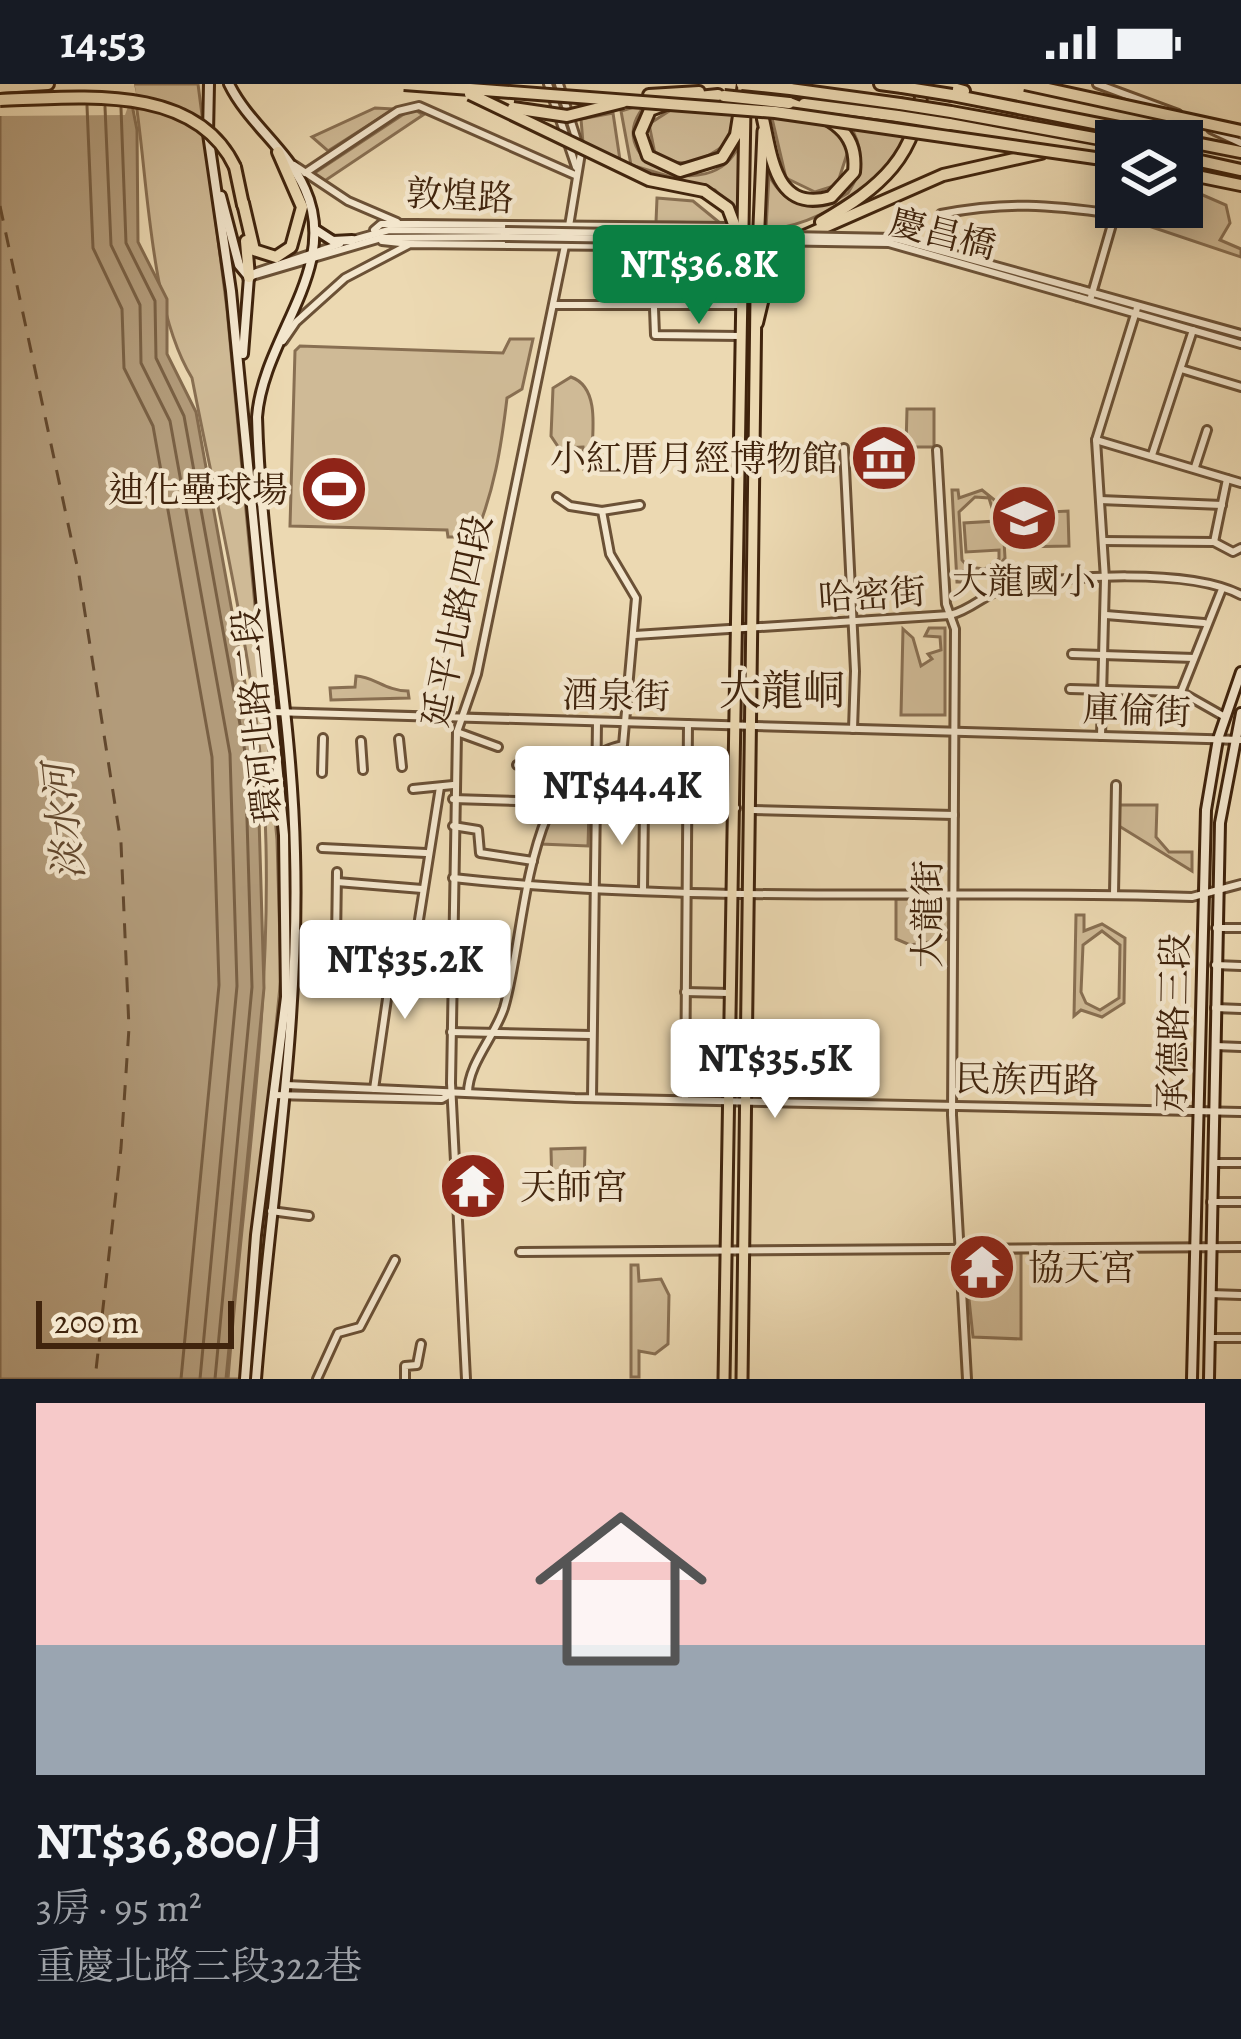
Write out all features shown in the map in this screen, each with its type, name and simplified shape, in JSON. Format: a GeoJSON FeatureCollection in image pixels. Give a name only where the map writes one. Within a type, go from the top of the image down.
{"type":"FeatureCollection","features":[{"type":"Feature","properties":{"kind":"highway"},"geometry":{"type":"LineString","coordinates":[[0,86],[49,84]]}},
{"type":"Feature","properties":{"kind":"highway"},"geometry":{"type":"LineString","coordinates":[[404,84],[775,112],[1095,154]]}},
{"type":"Feature","properties":{"kind":"highway"},"geometry":{"type":"LineString","coordinates":[[442,84],[539,115],[567,116],[674,91],[899,110]]}},
{"type":"Feature","properties":{"kind":"highway"},"geometry":{"type":"LineString","coordinates":[[721,96],[679,99],[650,110],[640,133],[648,156],[680,171],[722,158],[736,135],[743,84],[1095,139]]}},
{"type":"Feature","properties":{"kind":"highway"},"geometry":{"type":"LineString","coordinates":[[880,84],[953,91],[1241,152]]}},
{"type":"Feature","properties":{"kind":"highway"},"geometry":{"type":"LineString","coordinates":[[757,323],[769,273],[802,237],[889,177],[914,135],[922,84]]}},
{"type":"Feature","properties":{"kind":"highway"},"geometry":{"type":"LineString","coordinates":[[938,84],[953,91]]}},
{"type":"Feature","properties":{"kind":"highway"},"geometry":{"type":"LineString","coordinates":[[1025,84],[1241,131]]}},
{"type":"Feature","properties":{"kind":"highway"},"geometry":{"type":"LineString","coordinates":[[470,94],[649,180],[704,191],[728,208],[746,259]]}},
{"type":"Feature","properties":{"kind":"highway"},"geometry":{"type":"LineString","coordinates":[[0,100],[172,101],[213,128],[235,167],[254,250],[269,257],[286,251],[299,231],[302,207],[278,152]]}},
{"type":"Feature","properties":{"kind":"highway"},"geometry":{"type":"LineString","coordinates":[[763,119],[771,164],[785,190],[807,200],[831,197],[854,172],[850,136],[838,124],[789,103]]}},
{"type":"Feature","properties":{"kind":"highway"},"geometry":{"type":"LineString","coordinates":[[950,118],[1095,152]]}},
{"type":"Feature","properties":{"kind":"highway"},"geometry":{"type":"LineString","coordinates":[[802,237],[939,177],[1019,155],[1095,156]]}},
{"type":"Feature","properties":{"kind":"highway"},"geometry":{"type":"LineString","coordinates":[[1203,162],[1241,170]]}},
{"type":"Feature","properties":{"kind":"highway"},"geometry":{"type":"LineString","coordinates":[[1203,174],[1241,182]]}},
{"type":"Feature","properties":{"kind":"highway"},"geometry":{"type":"LineString","coordinates":[[243,203],[249,277]]}},
{"type":"Feature","properties":{"kind":"main road","name":"環河北路二段"},"geometry":{"type":"LineString","coordinates":[[208,84],[210,152],[295,846],[297,983],[279,1090],[245,1379]]}},
{"type":"Feature","properties":{"kind":"main road","name":"環河北路二段"},"geometry":{"type":"LineString","coordinates":[[230,84],[302,182],[316,230],[315,254],[268,364],[258,402],[259,476],[278,711]]}},
{"type":"Feature","properties":{"kind":"main road"},"geometry":{"type":"LineString","coordinates":[[724,1379],[746,259],[743,84]]}},
{"type":"Feature","properties":{"kind":"main road"},"geometry":{"type":"LineString","coordinates":[[742,1379],[763,84]]}},
{"type":"Feature","properties":{"kind":"main road"},"geometry":{"type":"LineString","coordinates":[[210,152],[238,265],[249,277],[241,380]]}},
{"type":"Feature","properties":{"kind":"main road"},"geometry":{"type":"LineString","coordinates":[[316,230],[333,241],[352,240]]}},
{"type":"Feature","properties":{"kind":"main road","name":"承德路三段"},"geometry":{"type":"LineString","coordinates":[[1192,1379],[1206,810],[1218,739],[1241,673]]}},
{"type":"Feature","properties":{"kind":"main road","name":"承德路三段"},"geometry":{"type":"LineString","coordinates":[[1209,1379],[1222,792],[1241,713]]}},
{"type":"Feature","properties":{"kind":"main road","name":"環河北路二段"},"geometry":{"type":"LineString","coordinates":[[256,1379],[279,1090]]}},
{"type":"Feature","properties":{"kind":"street","name":"延平北路四段"},"geometry":{"type":"LineString","coordinates":[[548,84],[576,171]]}},
{"type":"Feature","properties":{"kind":"street","name":"延平北路四段"},"geometry":{"type":"LineString","coordinates":[[466,1379],[451,1094],[453,785],[457,732],[464,719],[569,226],[580,153],[576,127],[559,84]]}},
{"type":"Feature","properties":{"kind":"street"},"geometry":{"type":"LineString","coordinates":[[1097,84],[1153,102],[1241,143]]}},
{"type":"Feature","properties":{"kind":"street"},"geometry":{"type":"LineString","coordinates":[[305,173],[398,111],[418,106],[576,171]]}},
{"type":"Feature","properties":{"kind":"street","name":"敦煌路"},"geometry":{"type":"LineString","coordinates":[[278,152],[366,210],[416,224],[731,227]]}},
{"type":"Feature","properties":{"kind":"street"},"geometry":{"type":"LineString","coordinates":[[940,243],[941,214],[991,204],[1026,201],[1115,214],[1090,301]]}},
{"type":"Feature","properties":{"kind":"street"},"geometry":{"type":"LineString","coordinates":[[315,254],[372,237],[381,224],[416,224]]}},
{"type":"Feature","properties":{"kind":"street"},"geometry":{"type":"LineString","coordinates":[[249,277],[352,240],[372,237],[410,244]]}},
{"type":"Feature","properties":{"kind":"street","name":"慶昌橋"},"geometry":{"type":"LineString","coordinates":[[372,237],[894,238],[1078,293]]}},
{"type":"Feature","properties":{"kind":"street","name":"敦煌路"},"geometry":{"type":"LineString","coordinates":[[268,364],[296,322],[323,296],[345,278],[410,244],[736,247],[746,259]]}},
{"type":"Feature","properties":{"kind":"street"},"geometry":{"type":"LineString","coordinates":[[1078,293],[1093,292],[1241,334]]}},
{"type":"Feature","properties":{"kind":"street"},"geometry":{"type":"LineString","coordinates":[[1078,293],[1090,301],[1241,344]]}},
{"type":"Feature","properties":{"kind":"street"},"geometry":{"type":"LineString","coordinates":[[554,305],[744,304]]}},
{"type":"Feature","properties":{"kind":"street"},"geometry":{"type":"LineString","coordinates":[[1101,736],[1106,615],[1096,440],[1138,304]]}},
{"type":"Feature","properties":{"kind":"street"},"geometry":{"type":"LineString","coordinates":[[654,307],[655,335],[744,336]]}},
{"type":"Feature","properties":{"kind":"street"},"geometry":{"type":"LineString","coordinates":[[1152,455],[1192,330]]}},
{"type":"Feature","properties":{"kind":"street"},"geometry":{"type":"LineString","coordinates":[[1180,369],[1241,387]]}},
{"type":"Feature","properties":{"kind":"street"},"geometry":{"type":"LineString","coordinates":[[1195,468],[1207,430]]}},
{"type":"Feature","properties":{"kind":"street"},"geometry":{"type":"LineString","coordinates":[[1096,440],[1241,483]]}},
{"type":"Feature","properties":{"kind":"street"},"geometry":{"type":"LineString","coordinates":[[844,448],[853,729]]}},
{"type":"Feature","properties":{"kind":"street","name":"大龍街"},"geometry":{"type":"LineString","coordinates":[[937,450],[950,615],[955,892],[952,1104],[967,1379]]}},
{"type":"Feature","properties":{"kind":"street"},"geometry":{"type":"LineString","coordinates":[[1214,542],[1227,479]]}},
{"type":"Feature","properties":{"kind":"street"},"geometry":{"type":"LineString","coordinates":[[557,497],[570,506],[602,512],[640,505]]}},
{"type":"Feature","properties":{"kind":"street"},"geometry":{"type":"LineString","coordinates":[[1100,500],[1222,506]]}},
{"type":"Feature","properties":{"kind":"street"},"geometry":{"type":"LineString","coordinates":[[468,1094],[493,1034],[520,946],[532,861],[552,802],[567,778],[596,751],[623,745],[636,598],[610,554],[602,512]]}},
{"type":"Feature","properties":{"kind":"street"},"geometry":{"type":"LineString","coordinates":[[1103,541],[1214,542],[1233,551],[1241,548]]}},
{"type":"Feature","properties":{"kind":"street","name":"哈密街"},"geometry":{"type":"LineString","coordinates":[[635,635],[950,615],[977,606],[1003,587],[1105,579],[1222,588],[1241,595]]}},
{"type":"Feature","properties":{"kind":"street"},"geometry":{"type":"LineString","coordinates":[[1181,692],[1222,588]]}},
{"type":"Feature","properties":{"kind":"street"},"geometry":{"type":"LineString","coordinates":[[1106,615],[1204,624]]}},
{"type":"Feature","properties":{"kind":"street"},"geometry":{"type":"LineString","coordinates":[[1072,654],[1194,658]]}},
{"type":"Feature","properties":{"kind":"street"},"geometry":{"type":"LineString","coordinates":[[1070,689],[1181,692],[1225,717]]}},
{"type":"Feature","properties":{"kind":"street","name":"酒泉街"},"geometry":{"type":"LineString","coordinates":[[278,711],[1031,734]]}},
{"type":"Feature","properties":{"kind":"street"},"geometry":{"type":"LineString","coordinates":[[592,1098],[597,722]]}},
{"type":"Feature","properties":{"kind":"street"},"geometry":{"type":"LineString","coordinates":[[685,1098],[688,724]]}},
{"type":"Feature","properties":{"kind":"street"},"geometry":{"type":"LineString","coordinates":[[457,732],[498,747]]}},
{"type":"Feature","properties":{"kind":"street","name":"庫倫街"},"geometry":{"type":"LineString","coordinates":[[1031,734],[1237,740]]}},
{"type":"Feature","properties":{"kind":"street"},"geometry":{"type":"LineString","coordinates":[[322,773],[323,738]]}},
{"type":"Feature","properties":{"kind":"street"},"geometry":{"type":"LineString","coordinates":[[399,739],[402,767]]}},
{"type":"Feature","properties":{"kind":"street"},"geometry":{"type":"LineString","coordinates":[[362,741],[363,770]]}},
{"type":"Feature","properties":{"kind":"street"},"geometry":{"type":"LineString","coordinates":[[518,765],[567,778]]}},
{"type":"Feature","properties":{"kind":"street"},"geometry":{"type":"LineString","coordinates":[[413,789],[453,785]]}},
{"type":"Feature","properties":{"kind":"street"},"geometry":{"type":"LineString","coordinates":[[1114,894],[1116,785]]}},
{"type":"Feature","properties":{"kind":"street"},"geometry":{"type":"LineString","coordinates":[[374,1089],[389,985],[402,948],[418,926],[440,787]]}},
{"type":"Feature","properties":{"kind":"street"},"geometry":{"type":"LineString","coordinates":[[453,799],[736,808]]}},
{"type":"Feature","properties":{"kind":"street"},"geometry":{"type":"LineString","coordinates":[[643,890],[644,806]]}},
{"type":"Feature","properties":{"kind":"street"},"geometry":{"type":"LineString","coordinates":[[753,810],[953,815]]}},
{"type":"Feature","properties":{"kind":"street"},"geometry":{"type":"LineString","coordinates":[[453,826],[478,830],[480,854],[532,861]]}},
{"type":"Feature","properties":{"kind":"street"},"geometry":{"type":"LineString","coordinates":[[322,848],[426,853]]}},
{"type":"Feature","properties":{"kind":"street"},"geometry":{"type":"LineString","coordinates":[[336,940],[337,872]]}},
{"type":"Feature","properties":{"kind":"street"},"geometry":{"type":"LineString","coordinates":[[453,878],[529,887],[735,893],[1203,893],[1241,884]]}},
{"type":"Feature","properties":{"kind":"street"},"geometry":{"type":"LineString","coordinates":[[337,882],[422,889]]}},
{"type":"Feature","properties":{"kind":"street"},"geometry":{"type":"LineString","coordinates":[[1216,928],[1241,928]]}},
{"type":"Feature","properties":{"kind":"street"},"geometry":{"type":"LineString","coordinates":[[1215,965],[1241,966]]}},
{"type":"Feature","properties":{"kind":"street"},"geometry":{"type":"LineString","coordinates":[[685,992],[731,993]]}},
{"type":"Feature","properties":{"kind":"street"},"geometry":{"type":"LineString","coordinates":[[1215,1008],[1241,1009]]}},
{"type":"Feature","properties":{"kind":"street"},"geometry":{"type":"LineString","coordinates":[[451,1031],[593,1035]]}},
{"type":"Feature","properties":{"kind":"street"},"geometry":{"type":"LineString","coordinates":[[1215,1046],[1241,1047]]}},
{"type":"Feature","properties":{"kind":"street","name":"民族西路"},"geometry":{"type":"LineString","coordinates":[[279,1090],[1241,1112]]}},
{"type":"Feature","properties":{"kind":"street","name":"民族西路"},"geometry":{"type":"LineString","coordinates":[[279,1090],[442,1099],[451,1094]]}},
{"type":"Feature","properties":{"kind":"street"},"geometry":{"type":"LineString","coordinates":[[1212,1163],[1241,1163]]}},
{"type":"Feature","properties":{"kind":"street"},"geometry":{"type":"LineString","coordinates":[[1211,1202],[1241,1202]]}},
{"type":"Feature","properties":{"kind":"street"},"geometry":{"type":"LineString","coordinates":[[269,1211],[309,1216]]}},
{"type":"Feature","properties":{"kind":"street"},"geometry":{"type":"LineString","coordinates":[[520,1252],[1241,1247]]}},
{"type":"Feature","properties":{"kind":"street"},"geometry":{"type":"LineString","coordinates":[[317,1379],[338,1333],[360,1327],[395,1260]]}},
{"type":"Feature","properties":{"kind":"street"},"geometry":{"type":"LineString","coordinates":[[1210,1294],[1241,1295]]}},
{"type":"Feature","properties":{"kind":"street"},"geometry":{"type":"LineString","coordinates":[[1209,1337],[1241,1339]]}},
{"type":"Feature","properties":{"kind":"street"},"geometry":{"type":"LineString","coordinates":[[405,1379],[405,1366],[417,1365],[421,1344]]}},
{"type":"Feature","properties":{"kind":"shaded area"},"geometry":{"type":"Polygon","coordinates":[[[133,84],[198,84],[227,309],[277,839],[281,977],[240,1379],[228,1379],[264,979],[263,787],[239,611],[192,378],[177,348],[158,274],[133,84]]]}},
{"type":"Feature","properties":{"kind":"shaded area"},"geometry":{"type":"Polygon","coordinates":[[[677,106],[736,110],[727,143],[692,162],[674,162],[655,154],[649,124],[677,106]]]}},
{"type":"Feature","properties":{"kind":"shaded area"},"geometry":{"type":"Polygon","coordinates":[[[375,108],[394,109],[328,151],[312,137],[375,108]]]}},
{"type":"Feature","properties":{"kind":"shaded area"},"geometry":{"type":"Polygon","coordinates":[[[413,108],[423,115],[323,182],[313,174],[413,108]]]}},
{"type":"Feature","properties":{"kind":"shaded area"},"geometry":{"type":"Polygon","coordinates":[[[643,108],[634,128],[636,146],[647,161],[664,171],[706,174],[724,165],[738,147],[742,222],[715,190],[631,165],[621,111],[643,108]]]}},
{"type":"Feature","properties":{"kind":"shaded area"},"geometry":{"type":"Polygon","coordinates":[[[613,113],[620,160],[583,143],[581,119],[613,113]]]}},
{"type":"Feature","properties":{"kind":"shaded area"},"geometry":{"type":"Polygon","coordinates":[[[771,114],[835,127],[848,151],[837,185],[815,192],[786,178],[771,114]]]}},
{"type":"Feature","properties":{"kind":"shaded area"},"geometry":{"type":"Polygon","coordinates":[[[848,122],[909,131],[887,167],[850,198],[807,220],[766,229],[769,175],[785,195],[804,205],[825,204],[848,193],[860,158],[848,122]]]}},
{"type":"Feature","properties":{"kind":"shaded area"},"geometry":{"type":"Polygon","coordinates":[[[1203,195],[1226,205],[1230,223],[1220,240],[1241,249],[1241,257],[1155,228],[1203,228],[1203,195]]]}},
{"type":"Feature","properties":{"kind":"shaded area"},"geometry":{"type":"Polygon","coordinates":[[[657,198],[693,201],[720,223],[656,222],[657,198]]]}},
{"type":"Feature","properties":{"kind":"shaded area"},"geometry":{"type":"Polygon","coordinates":[[[510,339],[533,339],[522,389],[507,398],[496,469],[475,537],[448,537],[447,530],[290,526],[295,351],[300,346],[503,353],[510,339]]]}},
{"type":"Feature","properties":{"kind":"shaded area"},"geometry":{"type":"Polygon","coordinates":[[[571,377],[588,392],[591,403],[591,468],[584,469],[583,447],[559,448],[551,436],[553,388],[571,377]]]}},
{"type":"Feature","properties":{"kind":"shaded area"},"geometry":{"type":"Polygon","coordinates":[[[907,409],[934,409],[934,447],[906,447],[907,409]]]}},
{"type":"Feature","properties":{"kind":"shaded area"},"geometry":{"type":"Polygon","coordinates":[[[952,490],[958,490],[959,498],[982,490],[1002,506],[1005,558],[991,577],[964,571],[964,582],[957,582],[952,490]],[[975,497],[959,512],[962,560],[968,567],[985,569],[999,559],[999,550],[966,552],[964,523],[996,521],[989,498],[975,497]]]}},
{"type":"Feature","properties":{"kind":"shaded area"},"geometry":{"type":"Polygon","coordinates":[[[1068,511],[1069,546],[1011,547],[1009,514],[1068,511]]]}},
{"type":"Feature","properties":{"kind":"shaded area"},"geometry":{"type":"Polygon","coordinates":[[[929,628],[945,628],[945,715],[901,715],[903,629],[913,638],[921,666],[932,659],[928,654],[941,650],[940,637],[925,636],[929,628]]]}},
{"type":"Feature","properties":{"kind":"shaded area"},"geometry":{"type":"Polygon","coordinates":[[[356,676],[408,691],[409,698],[331,700],[330,688],[355,687],[356,676]]]}},
{"type":"Feature","properties":{"kind":"shaded area"},"geometry":{"type":"Polygon","coordinates":[[[1119,805],[1157,805],[1156,837],[1169,852],[1192,852],[1192,871],[1119,826],[1119,805]]]}},
{"type":"Feature","properties":{"kind":"shaded area"},"geometry":{"type":"Polygon","coordinates":[[[553,808],[589,810],[588,846],[541,844],[553,808]]]}},
{"type":"Feature","properties":{"kind":"shaded area"},"geometry":{"type":"Polygon","coordinates":[[[896,899],[949,899],[949,939],[910,945],[896,939],[896,899]]]}},
{"type":"Feature","properties":{"kind":"shaded area"},"geometry":{"type":"Polygon","coordinates":[[[1076,915],[1084,915],[1084,931],[1102,924],[1125,938],[1124,1003],[1102,1017],[1081,1010],[1074,1016],[1076,915]],[[1102,931],[1083,945],[1081,992],[1086,1003],[1100,1010],[1119,998],[1120,945],[1102,931]]]}},
{"type":"Feature","properties":{"kind":"shaded area"},"geometry":{"type":"Polygon","coordinates":[[[585,1148],[584,1189],[552,1188],[551,1149],[585,1148]]]}},
{"type":"Feature","properties":{"kind":"shaded area"},"geometry":{"type":"Polygon","coordinates":[[[964,1252],[1021,1253],[1021,1339],[973,1337],[964,1252]]]}},
{"type":"Feature","properties":{"kind":"shaded area"},"geometry":{"type":"Polygon","coordinates":[[[631,1265],[638,1265],[639,1281],[661,1279],[669,1295],[668,1344],[655,1354],[639,1351],[639,1377],[631,1377],[631,1265]]]}},
{"type":"Feature","properties":{"kind":"water","name":"淡水河"},"geometry":{"type":"Polygon","coordinates":[[[0,84],[128,84],[137,130],[138,242],[167,299],[167,354],[196,412],[257,750],[264,988],[226,1379],[0,1379],[0,84]]]}},
{"type":"Feature","properties":{"kind":"pier"},"geometry":{"type":"Polygon","coordinates":[[[0,84],[134,84],[137,98],[131,98],[125,115],[0,116],[0,84]]]}},
{"type":"Feature","properties":{"kind":"ferry route"},"geometry":{"type":"LineString","coordinates":[[0,206],[79,575],[121,843],[129,1028],[121,1148],[95,1379]]}},
{"type":"Feature","properties":{"kind":"place","name":"小紅厝月經博物館"},"geometry":{"type":"Point","coordinates":[884,458]}},
{"type":"Feature","properties":{"kind":"place","name":"迪化壘球場"},"geometry":{"type":"Point","coordinates":[334,489]}},
{"type":"Feature","properties":{"kind":"place","name":"大龍國小"},"geometry":{"type":"Point","coordinates":[1024,518]}},
{"type":"Feature","properties":{"kind":"place","name":"天師宮"},"geometry":{"type":"Point","coordinates":[473,1186]}},
{"type":"Feature","properties":{"kind":"place","name":"協天宮"},"geometry":{"type":"Point","coordinates":[982,1267]}},
{"type":"Feature","properties":{"kind":"district","name":"大龍峒"},"geometry":{"type":"Point","coordinates":[782,690]}}]}
